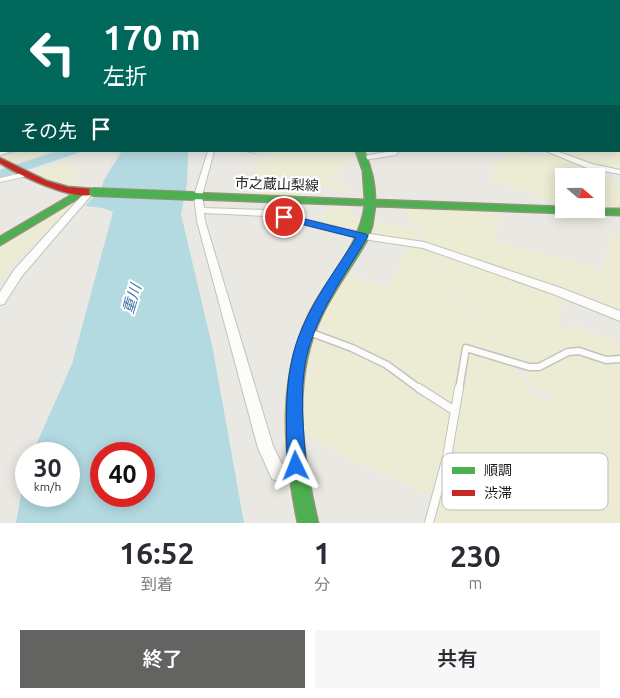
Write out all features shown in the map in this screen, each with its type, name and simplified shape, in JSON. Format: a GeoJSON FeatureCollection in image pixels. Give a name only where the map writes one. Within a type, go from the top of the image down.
{"type":"FeatureCollection","features":[{"type":"Feature","properties":{"kind":"main road"},"geometry":{"type":"LineString","coordinates":[[308,523],[296,466],[295,396],[299,359],[308,331],[322,302],[363,236],[367,221],[369,189],[362,154]]}},
{"type":"Feature","properties":{"kind":"main road","name":"市之蔵山梨線"},"geometry":{"type":"LineString","coordinates":[[4,165],[44,185],[64,190],[88,192],[620,212]]}},
{"type":"Feature","properties":{"kind":"main road"},"geometry":{"type":"LineString","coordinates":[[0,242],[88,192]]}},
{"type":"Feature","properties":{"kind":"street"},"geometry":{"type":"LineString","coordinates":[[211,152],[195,196],[201,210],[202,221],[266,448],[278,473],[296,466]]}},
{"type":"Feature","properties":{"kind":"street"},"geometry":{"type":"LineString","coordinates":[[362,154],[394,154],[395,152]]}},
{"type":"Feature","properties":{"kind":"street"},"geometry":{"type":"LineString","coordinates":[[552,152],[590,166],[620,172]]}},
{"type":"Feature","properties":{"kind":"street"},"geometry":{"type":"LineString","coordinates":[[0,301],[18,273],[88,192]]}},
{"type":"Feature","properties":{"kind":"street"},"geometry":{"type":"LineString","coordinates":[[201,210],[268,213],[363,236],[424,245],[557,291],[620,316]]}},
{"type":"Feature","properties":{"kind":"lane"},"geometry":{"type":"LineString","coordinates":[[0,180],[22,174]]}},
{"type":"Feature","properties":{"kind":"lane"},"geometry":{"type":"LineString","coordinates":[[308,331],[387,365],[400,376],[455,411]]}},
{"type":"Feature","properties":{"kind":"lane"},"geometry":{"type":"LineString","coordinates":[[447,453],[466,348],[529,367],[539,367],[568,352],[579,351],[606,360],[620,359]]}},
{"type":"Feature","properties":{"kind":"lane"},"geometry":{"type":"LineString","coordinates":[[429,523],[442,473]]}},
{"type":"Feature","properties":{"kind":"path"},"geometry":{"type":"LineString","coordinates":[[4,165],[52,152]]}},
{"type":"Feature","properties":{"kind":"path"},"geometry":{"type":"LineString","coordinates":[[110,164],[120,152]]}},
{"type":"Feature","properties":{"kind":"green space"},"geometry":{"type":"Polygon","coordinates":[[[43,152],[39,156],[15,163],[0,156],[4,154],[43,152]]]}},
{"type":"Feature","properties":{"kind":"green space"},"geometry":{"type":"Polygon","coordinates":[[[277,152],[348,152],[349,162],[339,171],[327,176],[352,190],[347,194],[317,184],[298,196],[244,194],[259,162],[277,152]]]}},
{"type":"Feature","properties":{"kind":"green space"},"geometry":{"type":"Polygon","coordinates":[[[507,152],[542,158],[547,152],[598,168],[555,168],[555,202],[490,181],[496,172],[490,170],[498,161],[502,161],[507,152]]]}},
{"type":"Feature","properties":{"kind":"green space"},"geometry":{"type":"Polygon","coordinates":[[[555,152],[619,152],[620,171],[591,165],[555,152]]]}},
{"type":"Feature","properties":{"kind":"green space"},"geometry":{"type":"Polygon","coordinates":[[[59,163],[79,168],[74,186],[60,184],[34,174],[59,163]]]}},
{"type":"Feature","properties":{"kind":"green space"},"geometry":{"type":"Polygon","coordinates":[[[605,175],[612,177],[612,186],[620,188],[620,209],[605,209],[605,175]]]}},
{"type":"Feature","properties":{"kind":"green space"},"geometry":{"type":"Polygon","coordinates":[[[69,204],[75,204],[17,260],[0,285],[0,247],[69,204]]]}},
{"type":"Feature","properties":{"kind":"green space"},"geometry":{"type":"Polygon","coordinates":[[[330,205],[344,206],[360,221],[355,233],[319,223],[330,205]]]}},
{"type":"Feature","properties":{"kind":"green space"},"geometry":{"type":"Polygon","coordinates":[[[404,208],[500,212],[495,242],[603,269],[610,233],[620,236],[620,313],[426,243],[404,208]]]}},
{"type":"Feature","properties":{"kind":"green space"},"geometry":{"type":"Polygon","coordinates":[[[376,222],[413,228],[422,242],[375,237],[376,222]]]}},
{"type":"Feature","properties":{"kind":"green space"},"geometry":{"type":"Polygon","coordinates":[[[409,246],[417,246],[433,251],[436,266],[488,339],[513,360],[464,346],[452,407],[387,362],[317,332],[330,302],[349,273],[387,289],[409,246]]]}},
{"type":"Feature","properties":{"kind":"green space"},"geometry":{"type":"Polygon","coordinates":[[[436,252],[565,298],[556,326],[568,331],[574,325],[620,344],[619,356],[604,358],[569,349],[554,354],[536,365],[528,366],[516,361],[491,339],[438,266],[436,252]]]}},
{"type":"Feature","properties":{"kind":"green space"},"geometry":{"type":"Polygon","coordinates":[[[315,338],[385,367],[451,413],[444,453],[442,453],[442,463],[433,495],[346,458],[304,433],[303,389],[315,338]]]}},
{"type":"Feature","properties":{"kind":"green space"},"geometry":{"type":"Polygon","coordinates":[[[468,351],[512,365],[531,391],[551,403],[553,398],[529,384],[521,369],[542,371],[558,359],[578,353],[620,361],[620,523],[435,523],[442,493],[442,510],[608,510],[608,453],[451,453],[468,351]]]}},
{"type":"Feature","properties":{"kind":"water"},"geometry":{"type":"Polygon","coordinates":[[[58,152],[80,152],[30,169],[22,164],[58,152]]]}},
{"type":"Feature","properties":{"kind":"water","name":"重川"},"geometry":{"type":"Polygon","coordinates":[[[121,152],[188,152],[187,184],[181,214],[213,350],[244,523],[16,523],[19,507],[80,507],[80,442],[37,442],[72,364],[113,212],[103,208],[85,206],[101,189],[105,178],[121,152]]]}},
{"type":"Feature","properties":{"kind":"waterway"},"geometry":{"type":"LineString","coordinates":[[0,174],[68,152]]}},
{"type":"Feature","properties":{"kind":"traffic: fast"},"geometry":{"type":"LineString","coordinates":[[308,523],[299,480],[294,437],[297,371],[305,338],[315,315],[360,243],[367,226],[370,193],[367,171],[360,152]]}},
{"type":"Feature","properties":{"kind":"traffic: fast"},"geometry":{"type":"LineString","coordinates":[[0,242],[82,192]]}},
{"type":"Feature","properties":{"kind":"traffic: fast"},"geometry":{"type":"LineString","coordinates":[[93,192],[193,196]]}},
{"type":"Feature","properties":{"kind":"traffic: fast"},"geometry":{"type":"LineString","coordinates":[[193,196],[620,212]]}},
{"type":"Feature","properties":{"kind":"traffic: jam"},"geometry":{"type":"LineString","coordinates":[[0,160],[44,183],[68,189],[93,192]]}},
{"type":"Feature","properties":{"kind":"route"},"geometry":{"type":"LineString","coordinates":[[284,217],[363,236],[322,302],[310,327],[299,359],[295,396],[296,466]]}}]}
